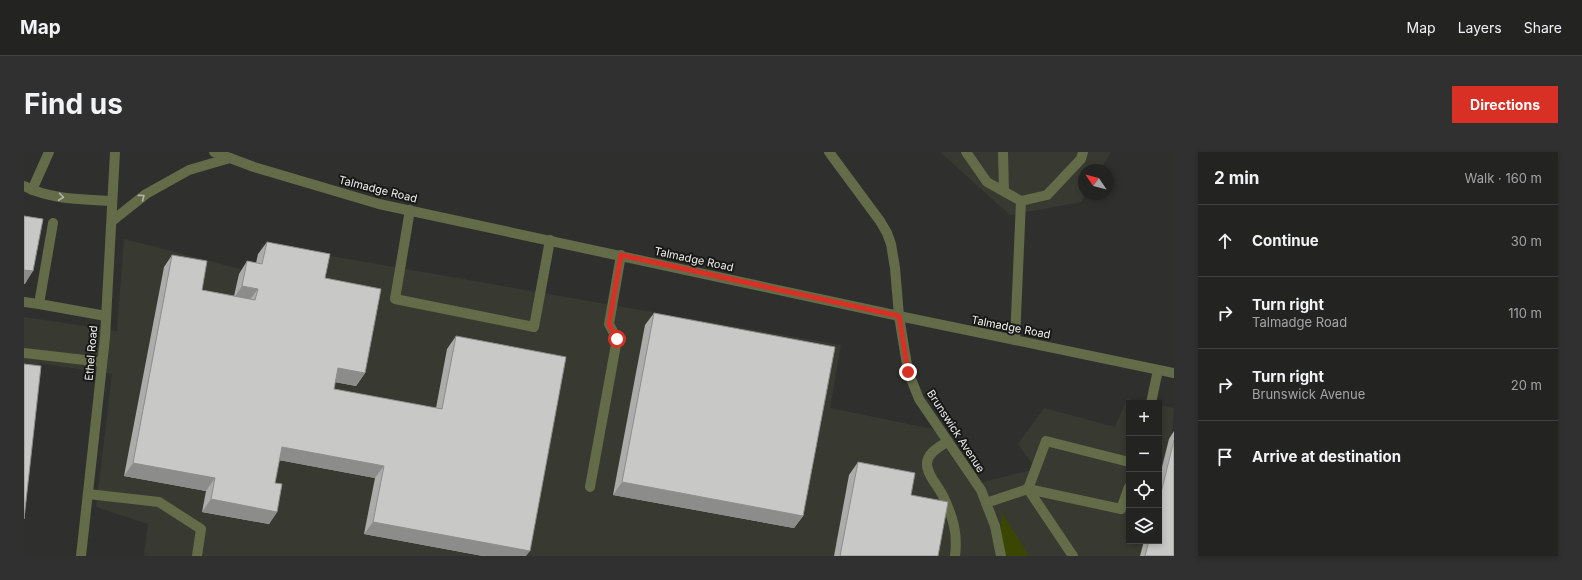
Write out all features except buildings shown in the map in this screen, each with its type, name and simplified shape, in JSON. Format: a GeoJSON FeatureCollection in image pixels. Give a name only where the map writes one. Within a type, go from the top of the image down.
{"type":"FeatureCollection","features":[{"type":"Feature","properties":{"kind":"street"},"geometry":{"type":"LineString","coordinates":[[49,152],[28,188],[58,198],[112,201]]}},
{"type":"Feature","properties":{"kind":"street","name":"Ethel Road"},"geometry":{"type":"LineString","coordinates":[[81,556],[106,316],[115,152]]}},
{"type":"Feature","properties":{"kind":"street","name":"Talmadge Road"},"geometry":{"type":"LineString","coordinates":[[214,152],[254,167],[379,204],[899,316],[1174,373]]}},
{"type":"Feature","properties":{"kind":"street","name":"Brunswick Avenue"},"geometry":{"type":"LineString","coordinates":[[829,152],[880,221],[887,233],[895,268],[899,316],[908,372],[919,399],[981,490],[995,526],[1001,556]]}},
{"type":"Feature","properties":{"kind":"street"},"geometry":{"type":"LineString","coordinates":[[966,152],[987,182],[1021,201],[1047,195],[1082,159],[1083,152]]}},
{"type":"Feature","properties":{"kind":"street"},"geometry":{"type":"LineString","coordinates":[[1003,152],[1004,191]]}},
{"type":"Feature","properties":{"kind":"street"},"geometry":{"type":"LineString","coordinates":[[112,221],[146,194],[189,170],[230,158]]}},
{"type":"Feature","properties":{"kind":"street"},"geometry":{"type":"LineString","coordinates":[[1014,340],[1021,201]]}},
{"type":"Feature","properties":{"kind":"street"},"geometry":{"type":"LineString","coordinates":[[410,210],[395,299],[534,326],[550,240]]}},
{"type":"Feature","properties":{"kind":"street"},"geometry":{"type":"LineString","coordinates":[[39,304],[53,223]]}},
{"type":"Feature","properties":{"kind":"street"},"geometry":{"type":"LineString","coordinates":[[590,487],[617,339],[609,324],[621,255]]}},
{"type":"Feature","properties":{"kind":"street"},"geometry":{"type":"LineString","coordinates":[[24,302],[106,316]]}},
{"type":"Feature","properties":{"kind":"street"},"geometry":{"type":"LineString","coordinates":[[24,354],[102,362]]}},
{"type":"Feature","properties":{"kind":"street"},"geometry":{"type":"LineString","coordinates":[[1152,400],[1158,370]]}},
{"type":"Feature","properties":{"kind":"street"},"geometry":{"type":"LineString","coordinates":[[948,441],[929,456],[927,464],[928,470],[943,495],[951,515],[957,541],[955,556]]}},
{"type":"Feature","properties":{"kind":"street"},"geometry":{"type":"LineString","coordinates":[[1028,489],[1046,441],[1126,461]]}},
{"type":"Feature","properties":{"kind":"street"},"geometry":{"type":"LineString","coordinates":[[986,503],[1028,489],[1121,508],[1126,496]]}},
{"type":"Feature","properties":{"kind":"street"},"geometry":{"type":"LineString","coordinates":[[1028,489],[1073,556]]}},
{"type":"Feature","properties":{"kind":"street"},"geometry":{"type":"LineString","coordinates":[[88,494],[160,502],[201,529],[197,556]]}},
{"type":"Feature","properties":{"kind":"shaded area"},"geometry":{"type":"Polygon","coordinates":[[[940,152],[1111,152],[1104,164],[1078,164],[1078,200],[1082,200],[1081,202],[1010,215],[940,152]]]}},
{"type":"Feature","properties":{"kind":"shaded area"},"geometry":{"type":"Polygon","coordinates":[[[124,239],[256,273],[262,244],[841,345],[830,408],[947,432],[979,483],[1036,469],[1018,444],[1044,408],[1115,427],[1126,401],[1126,544],[1162,544],[1162,406],[1174,408],[1172,433],[1174,434],[1174,556],[144,556],[148,524],[96,507],[112,374],[39,363],[24,506],[24,317],[117,331],[124,239]]]}},
{"type":"Feature","properties":{"kind":"green space"},"geometry":{"type":"Polygon","coordinates":[[[1002,513],[1029,556],[999,556],[1002,513]]]}},
{"type":"Feature","properties":{"kind":"route"},"geometry":{"type":"LineString","coordinates":[[617,339],[609,324],[621,255],[899,316],[908,372]]}}]}
